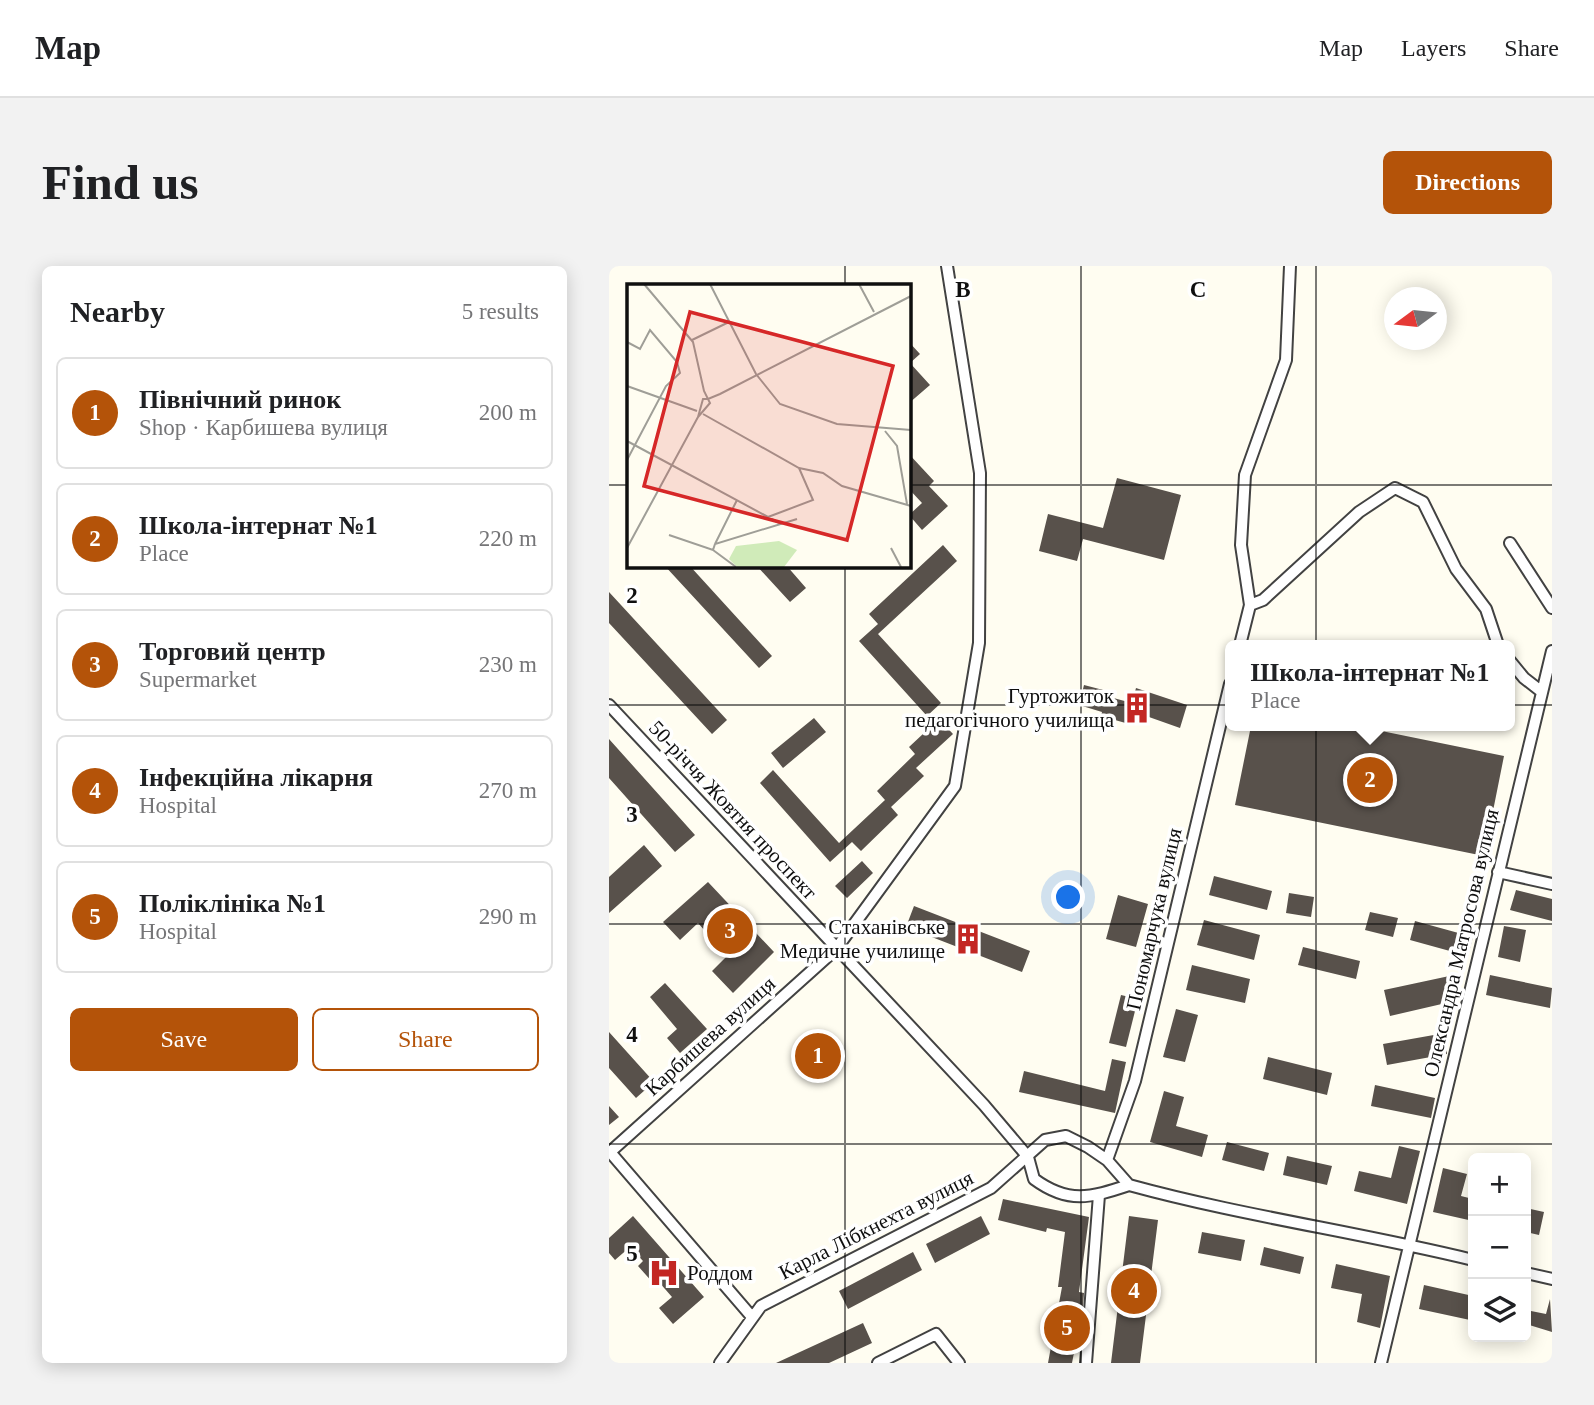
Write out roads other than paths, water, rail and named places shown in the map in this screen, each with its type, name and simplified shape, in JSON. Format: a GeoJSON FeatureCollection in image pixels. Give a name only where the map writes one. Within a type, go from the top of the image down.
{"type":"FeatureCollection","features":[{"type":"Feature","properties":{"kind":"street","name":"Карбишева вулиця"},"geometry":{"type":"LineString","coordinates":[[610,1152],[836,949],[955,786],[979,643],[980,473],[947,266]]}},
{"type":"Feature","properties":{"kind":"street"},"geometry":{"type":"LineString","coordinates":[[1241,640],[1250,605],[1241,545],[1245,475],[1286,360],[1290,266]]}},
{"type":"Feature","properties":{"kind":"street"},"geometry":{"type":"LineString","coordinates":[[1250,605],[1263,600],[1359,512],[1395,488],[1423,502],[1456,569],[1486,610],[1496,640]]}},
{"type":"Feature","properties":{"kind":"street"},"geometry":{"type":"LineString","coordinates":[[1510,543],[1552,608]]}},
{"type":"Feature","properties":{"kind":"street","name":"Олександра Матросова вулиця"},"geometry":{"type":"LineString","coordinates":[[1381,1363],[1552,651]]}},
{"type":"Feature","properties":{"kind":"street"},"geometry":{"type":"LineString","coordinates":[[1515,668],[1542,692]]}},
{"type":"Feature","properties":{"kind":"street","name":"50-річчя Жовтня проспект"},"geometry":{"type":"LineString","coordinates":[[609,705],[984,1105],[1028,1157]]}},
{"type":"Feature","properties":{"kind":"street","name":"Пономарчука вулиця"},"geometry":{"type":"LineString","coordinates":[[1107,1160],[1135,1081],[1225,705]]}},
{"type":"Feature","properties":{"kind":"street"},"geometry":{"type":"LineString","coordinates":[[1498,872],[1552,884]]}},
{"type":"Feature","properties":{"kind":"street","name":"Карла Лібкнехта вулиця"},"geometry":{"type":"LineString","coordinates":[[720,1363],[761,1306],[991,1188],[1045,1140],[1066,1136],[1107,1160],[1129,1185]]}},
{"type":"Feature","properties":{"kind":"street"},"geometry":{"type":"LineString","coordinates":[[610,1152],[752,1317]]}},
{"type":"Feature","properties":{"kind":"street"},"geometry":{"type":"LineString","coordinates":[[1028,1157],[1034,1179],[1055,1194],[1079,1197],[1099,1195],[1129,1185],[1195,1203],[1409,1244],[1468,1259]]}},
{"type":"Feature","properties":{"kind":"street"},"geometry":{"type":"LineString","coordinates":[[1086,1363],[1099,1195]]}},
{"type":"Feature","properties":{"kind":"street"},"geometry":{"type":"LineString","coordinates":[[1531,1274],[1552,1279]]}},
{"type":"Feature","properties":{"kind":"street"},"geometry":{"type":"LineString","coordinates":[[878,1363],[936,1334],[958,1363]]}},
{"type":"Feature","properties":{"kind":"place","name":"Гуртожиток педагогічного училища"},"geometry":{"type":"Point","coordinates":[1137,708]}},
{"type":"Feature","properties":{"kind":"place","name":"Школа-інтернат №1"},"geometry":{"type":"Point","coordinates":[1370,780]}},
{"type":"Feature","properties":{"kind":"place","name":"Торговий центр"},"geometry":{"type":"Point","coordinates":[730,931]}},
{"type":"Feature","properties":{"kind":"place","name":"Стаханівське Медичне училище"},"geometry":{"type":"Point","coordinates":[968,939]}},
{"type":"Feature","properties":{"kind":"place","name":"Північний ринок"},"geometry":{"type":"Point","coordinates":[818,1056]}},
{"type":"Feature","properties":{"kind":"place","name":"Роддом"},"geometry":{"type":"Point","coordinates":[664,1273]}},
{"type":"Feature","properties":{"kind":"place","name":"Інфекційна лікарня"},"geometry":{"type":"Point","coordinates":[1134,1291]}},
{"type":"Feature","properties":{"kind":"place","name":"Поліклініка №1"},"geometry":{"type":"Point","coordinates":[1067,1328]}}]}
